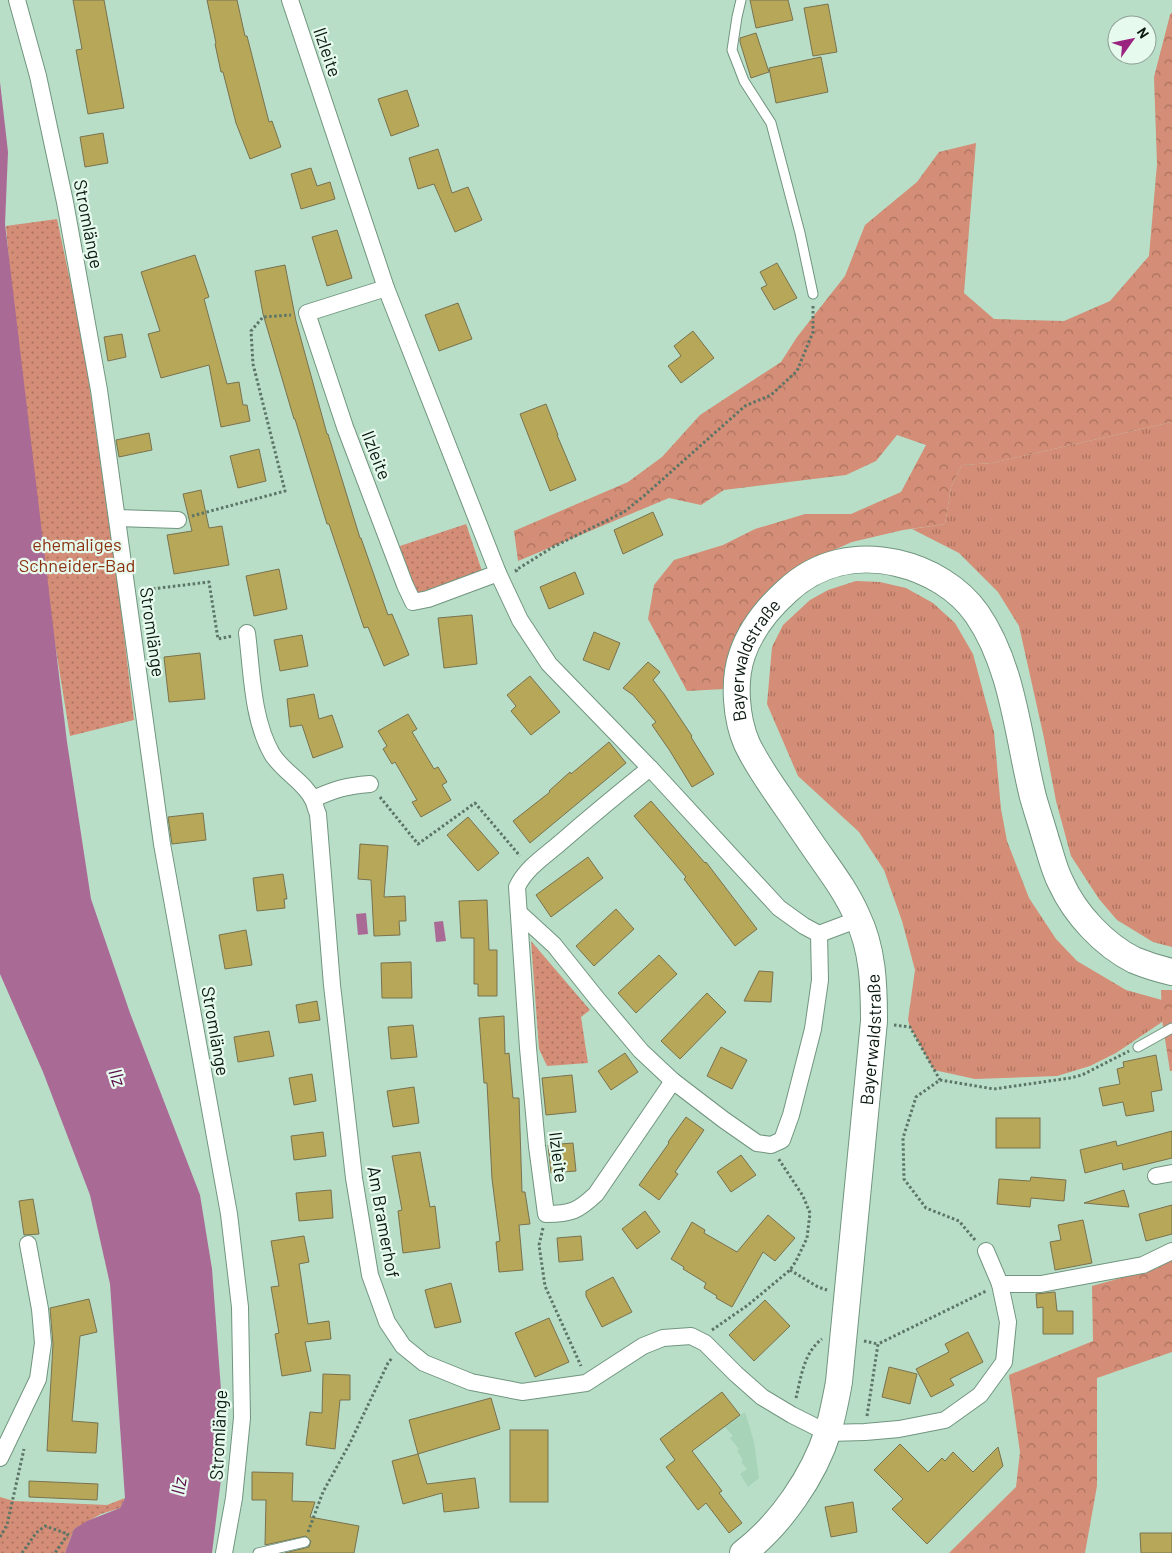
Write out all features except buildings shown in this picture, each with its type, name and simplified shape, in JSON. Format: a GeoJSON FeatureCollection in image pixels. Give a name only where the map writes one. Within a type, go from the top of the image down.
{"type":"FeatureCollection","features":[{"type":"Feature","properties":{"kind":"main road","name":"Bayerwaldstraße"},"geometry":{"type":"LineString","coordinates":[[743,1553],[768,1531],[798,1493],[828,1433],[839,1382],[874,1021],[873,972],[870,954],[859,919],[836,879],[760,768],[746,742],[740,722],[736,699],[742,656],[761,619],[776,601],[799,581],[821,568],[865,558],[910,566],[932,576],[954,590],[975,612],[987,631],[998,657],[1009,689],[1034,797],[1055,870],[1062,885],[1074,906],[1100,936],[1115,948],[1155,968],[1172,972]]}},
{"type":"Feature","properties":{"kind":"street","name":"Stromlänge"},"geometry":{"type":"LineString","coordinates":[[18,0],[38,76],[65,202],[99,390],[162,844],[229,1214],[240,1307],[242,1418],[234,1498],[224,1553]]}},
{"type":"Feature","properties":{"kind":"street","name":"Ilzleite"},"geometry":{"type":"LineString","coordinates":[[290,0],[386,288],[498,573],[520,620],[549,664],[650,768],[779,908],[804,926],[820,934]]}},
{"type":"Feature","properties":{"kind":"street"},"geometry":{"type":"LineString","coordinates":[[307,313],[386,288]]}},
{"type":"Feature","properties":{"kind":"street","name":"Ilzleite"},"geometry":{"type":"LineString","coordinates":[[307,313],[345,427],[413,602],[428,599],[498,573]]}},
{"type":"Feature","properties":{"kind":"street"},"geometry":{"type":"LineString","coordinates":[[117,518],[178,520]]}},
{"type":"Feature","properties":{"kind":"street","name":"Am Bramerhof"},"geometry":{"type":"LineString","coordinates":[[247,633],[258,716],[264,737],[273,755],[313,799],[318,814],[332,985],[354,1178],[370,1275],[386,1322],[403,1346],[424,1363],[471,1382],[522,1392],[586,1383],[643,1346],[663,1338],[691,1336],[700,1340]]}},
{"type":"Feature","properties":{"kind":"street","name":"Ilzleite"},"geometry":{"type":"LineString","coordinates":[[650,768],[596,811],[531,868],[517,886],[528,1048],[537,1146],[546,1214],[565,1214],[574,1211],[582,1207],[596,1194],[673,1081]]}},
{"type":"Feature","properties":{"kind":"street"},"geometry":{"type":"LineString","coordinates":[[313,799],[334,789],[370,784]]}},
{"type":"Feature","properties":{"kind":"street"},"geometry":{"type":"LineString","coordinates":[[518,913],[554,945],[642,1051],[673,1081],[757,1144],[771,1145],[782,1140],[791,1116],[813,1029],[820,980],[820,934],[859,919]]}},
{"type":"Feature","properties":{"kind":"street"},"geometry":{"type":"LineString","coordinates":[[1156,1176],[1172,1173]]}},
{"type":"Feature","properties":{"kind":"street"},"geometry":{"type":"LineString","coordinates":[[0,1458],[38,1379],[42,1352],[40,1309],[28,1244]]}},
{"type":"Feature","properties":{"kind":"street"},"geometry":{"type":"LineString","coordinates":[[700,1340],[706,1342],[736,1374],[762,1397],[828,1433],[899,1429],[945,1420],[980,1396],[1004,1362],[1008,1322],[1000,1284],[986,1251]]}},
{"type":"Feature","properties":{"kind":"street"},"geometry":{"type":"LineString","coordinates":[[1000,1284],[1041,1284],[1134,1267],[1143,1265],[1172,1251]]}},
{"type":"Feature","properties":{"kind":"lane"},"geometry":{"type":"LineString","coordinates":[[741,0],[732,50],[744,81],[771,123],[800,233],[813,294]]}},
{"type":"Feature","properties":{"kind":"lane"},"geometry":{"type":"LineString","coordinates":[[1138,1046],[1172,1028]]}},
{"type":"Feature","properties":{"kind":"lane"},"geometry":{"type":"LineString","coordinates":[[258,1553],[305,1542]]}},
{"type":"Feature","properties":{"kind":"path"},"geometry":{"type":"LineString","coordinates":[[519,579],[516,570],[553,547],[624,512],[646,496],[745,406],[771,395],[797,371],[813,332],[813,294]]}},
{"type":"Feature","properties":{"kind":"path"},"geometry":{"type":"LineString","coordinates":[[178,520],[285,491],[253,364],[251,330],[263,318],[307,313]]}},
{"type":"Feature","properties":{"kind":"path"},"geometry":{"type":"LineString","coordinates":[[128,592],[209,582],[218,639]]}},
{"type":"Feature","properties":{"kind":"path"},"geometry":{"type":"LineString","coordinates":[[370,784],[418,844],[475,803],[531,868]]}},
{"type":"Feature","properties":{"kind":"path"},"geometry":{"type":"LineString","coordinates":[[874,1021],[910,1027],[940,1080]]}},
{"type":"Feature","properties":{"kind":"path"},"geometry":{"type":"LineString","coordinates":[[986,1251],[959,1221],[926,1208],[904,1179],[903,1138],[916,1097],[940,1080],[994,1088],[1070,1078],[1082,1075],[1138,1046]]}},
{"type":"Feature","properties":{"kind":"path"},"geometry":{"type":"LineString","coordinates":[[700,1340],[790,1270],[806,1238],[810,1213],[803,1196],[771,1145]]}},
{"type":"Feature","properties":{"kind":"path"},"geometry":{"type":"LineString","coordinates":[[546,1214],[539,1245],[545,1286],[580,1363],[586,1383]]}},
{"type":"Feature","properties":{"kind":"path"},"geometry":{"type":"LineString","coordinates":[[790,1270],[828,1290]]}},
{"type":"Feature","properties":{"kind":"path"},"geometry":{"type":"LineString","coordinates":[[864,1341],[878,1344],[1000,1284]]}},
{"type":"Feature","properties":{"kind":"path"},"geometry":{"type":"LineString","coordinates":[[792,1415],[803,1368],[814,1345],[826,1336]]}},
{"type":"Feature","properties":{"kind":"path"},"geometry":{"type":"LineString","coordinates":[[864,1432],[878,1344]]}},
{"type":"Feature","properties":{"kind":"path"},"geometry":{"type":"LineString","coordinates":[[305,1542],[323,1492],[350,1443],[388,1364],[403,1346]]}},
{"type":"Feature","properties":{"kind":"path"},"geometry":{"type":"LineString","coordinates":[[0,1537],[7,1525],[25,1445]]}},
{"type":"Feature","properties":{"kind":"path"},"geometry":{"type":"LineString","coordinates":[[18,1553],[22,1553],[36,1533],[45,1526],[68,1534],[55,1553]]}},
{"type":"Feature","properties":{"kind":"shaded area"},"geometry":{"type":"Polygon","coordinates":[[[745,1412],[754,1442],[759,1478],[748,1487],[740,1474],[747,1469],[741,1462],[743,1460],[737,1451],[739,1449],[730,1438],[733,1436],[724,1426],[745,1412]]]}},
{"type":"Feature","properties":{"kind":"green space"},"geometry":{"type":"Polygon","coordinates":[[[1172,12],[1172,422],[992,463],[962,465],[951,487],[945,524],[903,530],[852,542],[802,564],[724,689],[687,691],[648,619],[654,585],[674,560],[723,545],[755,529],[805,514],[851,514],[901,492],[926,445],[897,435],[876,461],[846,475],[724,490],[701,505],[669,498],[518,561],[514,531],[628,482],[662,457],[700,415],[781,362],[797,337],[845,276],[865,225],[917,182],[939,152],[976,143],[964,293],[994,319],[1064,321],[1110,301],[1149,256],[1157,164],[1154,77],[1172,12]]]}},
{"type":"Feature","properties":{"kind":"green space","name":"ehemaliges Schneider-Bad"},"geometry":{"type":"Polygon","coordinates":[[[57,219],[83,342],[119,593],[134,720],[70,736],[43,570],[21,402],[6,226],[57,219]]]}},
{"type":"Feature","properties":{"kind":"green space"},"geometry":{"type":"Polygon","coordinates":[[[1172,422],[1172,947],[1153,942],[1117,920],[1099,899],[1071,856],[1056,801],[1019,626],[998,592],[959,553],[912,529],[945,524],[951,487],[962,465],[992,463],[1172,422]]]}},
{"type":"Feature","properties":{"kind":"green space"},"geometry":{"type":"Polygon","coordinates":[[[466,524],[482,571],[413,595],[397,547],[466,524]]]}},
{"type":"Feature","properties":{"kind":"green space"},"geometry":{"type":"Polygon","coordinates":[[[856,581],[880,582],[906,588],[933,603],[955,623],[973,654],[994,732],[1001,809],[1007,841],[1029,898],[1056,939],[1077,961],[1126,990],[1162,1000],[1162,1022],[1116,1053],[1090,1066],[1057,1076],[975,1079],[934,1070],[910,1027],[908,1020],[915,970],[902,921],[884,870],[859,832],[798,776],[767,704],[772,647],[783,625],[810,600],[828,590],[856,581]]]}},
{"type":"Feature","properties":{"kind":"green space"},"geometry":{"type":"Polygon","coordinates":[[[531,941],[590,1010],[581,1017],[588,1063],[547,1066],[539,1049],[531,941]]]}},
{"type":"Feature","properties":{"kind":"green space"},"geometry":{"type":"Polygon","coordinates":[[[1161,990],[1172,990],[1172,1071],[1170,1071],[1162,1020],[1161,990]]]}},
{"type":"Feature","properties":{"kind":"green space"},"geometry":{"type":"Polygon","coordinates":[[[1172,1260],[1172,1352],[1097,1378],[1097,1486],[1085,1553],[949,1553],[1016,1487],[1020,1452],[1009,1375],[1093,1341],[1092,1286],[1157,1268],[1172,1260]]]}},
{"type":"Feature","properties":{"kind":"green space"},"geometry":{"type":"Polygon","coordinates":[[[0,1497],[14,1501],[107,1505],[125,1498],[120,1508],[101,1514],[74,1529],[65,1553],[0,1553],[0,1497]]]}},
{"type":"Feature","properties":{"kind":"water","name":"Ilz"},"geometry":{"type":"Polygon","coordinates":[[[0,82],[8,152],[5,224],[67,742],[91,899],[130,1013],[200,1195],[212,1269],[221,1390],[221,1479],[212,1553],[65,1553],[74,1529],[87,1521],[120,1508],[125,1498],[110,1284],[90,1195],[43,1072],[0,974],[0,82]]]}},
{"type":"Feature","properties":{"kind":"water"},"geometry":{"type":"Polygon","coordinates":[[[366,913],[368,934],[358,935],[356,914],[366,913]]]}},
{"type":"Feature","properties":{"kind":"water"},"geometry":{"type":"Polygon","coordinates":[[[443,921],[446,941],[436,942],[434,922],[443,921]]]}}]}
